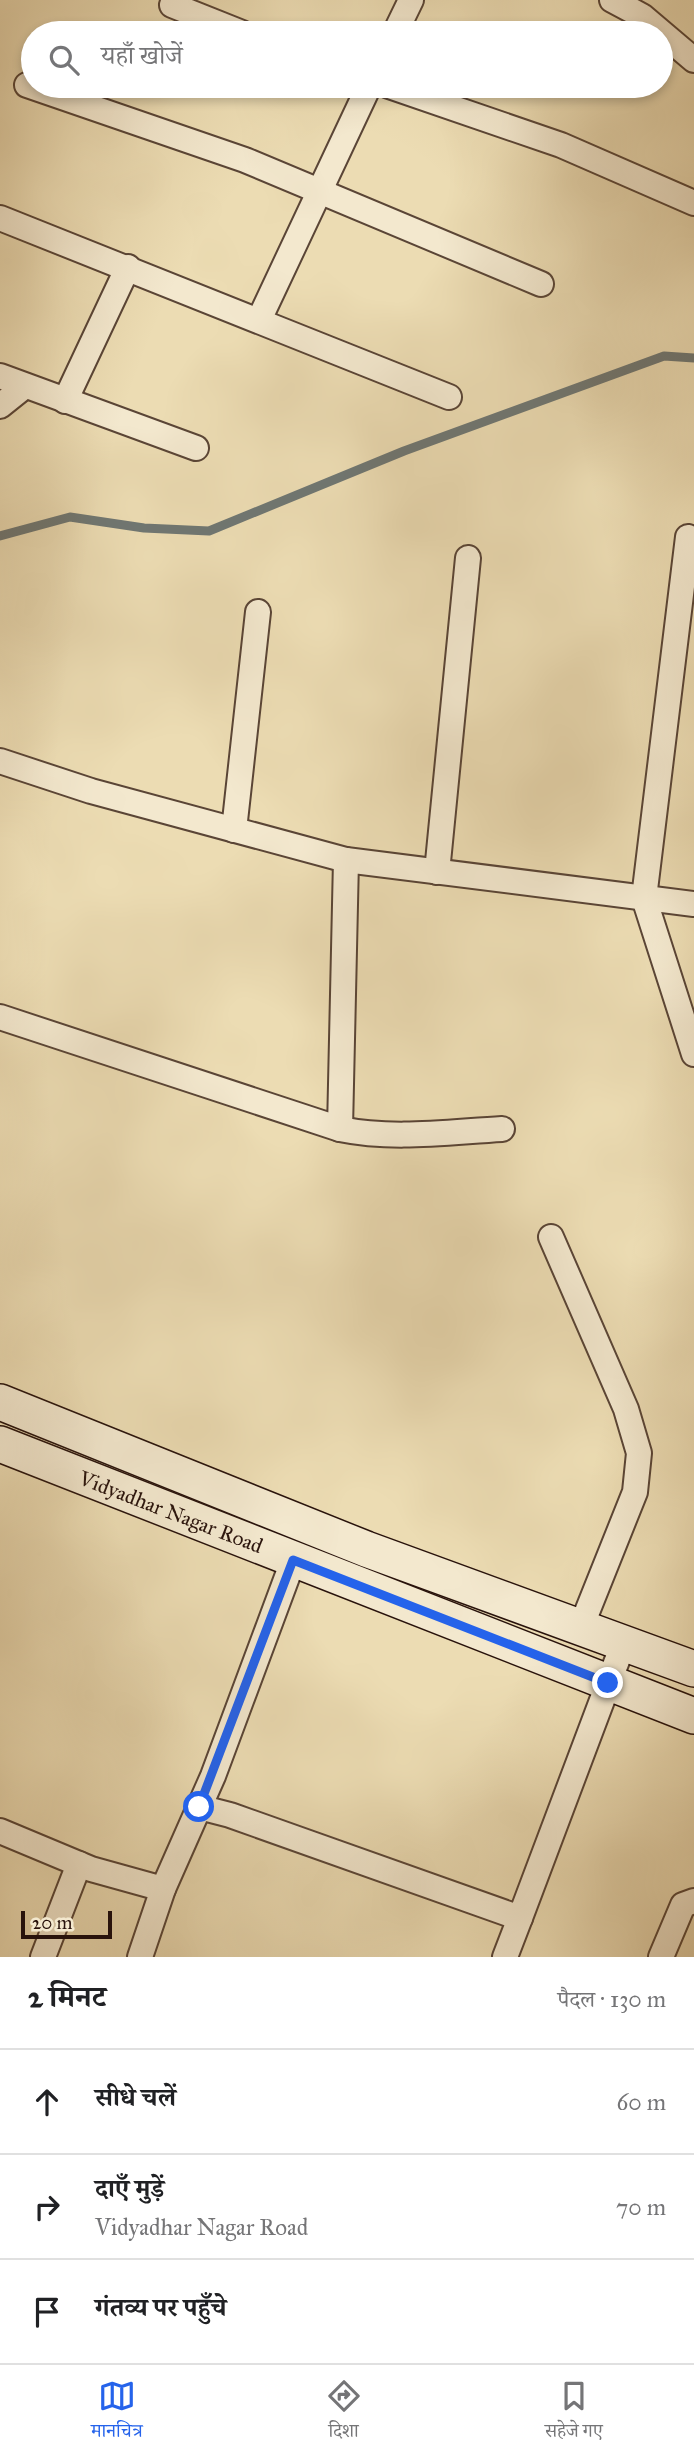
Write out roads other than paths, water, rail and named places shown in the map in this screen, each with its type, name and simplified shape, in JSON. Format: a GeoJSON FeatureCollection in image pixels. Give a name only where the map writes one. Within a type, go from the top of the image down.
{"type":"FeatureCollection","features":[{"type":"Feature","properties":{"kind":"main road","name":"Vidyadhar Nagar Road"},"geometry":{"type":"LineString","coordinates":[[0,1402],[366,1549],[694,1669]]}},
{"type":"Feature","properties":{"kind":"main road","name":"Vidyadhar Nagar Road"},"geometry":{"type":"LineString","coordinates":[[0,1444],[694,1716]]}},
{"type":"Feature","properties":{"kind":"street"},"geometry":{"type":"LineString","coordinates":[[401,21],[411,0]]}},
{"type":"Feature","properties":{"kind":"street"},"geometry":{"type":"LineString","coordinates":[[612,0],[648,21]]}},
{"type":"Feature","properties":{"kind":"street"},"geometry":{"type":"LineString","coordinates":[[172,5],[213,21]]}},
{"type":"Feature","properties":{"kind":"street"},"geometry":{"type":"LineString","coordinates":[[673,42],[694,60]]}},
{"type":"Feature","properties":{"kind":"street"},"geometry":{"type":"LineString","coordinates":[[65,98],[245,160],[541,284]]}},
{"type":"Feature","properties":{"kind":"street"},"geometry":{"type":"LineString","coordinates":[[259,320],[363,98]]}},
{"type":"Feature","properties":{"kind":"street"},"geometry":{"type":"LineString","coordinates":[[424,98],[561,145],[694,203]]}},
{"type":"Feature","properties":{"kind":"street"},"geometry":{"type":"LineString","coordinates":[[0,218],[449,397]]}},
{"type":"Feature","properties":{"kind":"street"},"geometry":{"type":"LineString","coordinates":[[65,401],[128,267]]}},
{"type":"Feature","properties":{"kind":"street"},"geometry":{"type":"LineString","coordinates":[[0,376],[196,448]]}},
{"type":"Feature","properties":{"kind":"street"},"geometry":{"type":"LineString","coordinates":[[0,406],[25,386]]}},
{"type":"Feature","properties":{"kind":"street"},"geometry":{"type":"LineString","coordinates":[[688,537],[644,898],[694,1054]]}},
{"type":"Feature","properties":{"kind":"street"},"geometry":{"type":"LineString","coordinates":[[438,872],[468,558]]}},
{"type":"Feature","properties":{"kind":"street"},"geometry":{"type":"LineString","coordinates":[[234,830],[258,612]]}},
{"type":"Feature","properties":{"kind":"street"},"geometry":{"type":"LineString","coordinates":[[0,761],[91,791],[346,860],[694,904]]}},
{"type":"Feature","properties":{"kind":"street"},"geometry":{"type":"LineString","coordinates":[[340,1129],[346,860]]}},
{"type":"Feature","properties":{"kind":"street"},"geometry":{"type":"LineString","coordinates":[[0,1017],[340,1129],[369,1135],[502,1129]]}},
{"type":"Feature","properties":{"kind":"street"},"geometry":{"type":"LineString","coordinates":[[551,1237],[626,1409],[639,1453],[635,1492],[581,1627]]}},
{"type":"Feature","properties":{"kind":"street"},"geometry":{"type":"LineString","coordinates":[[140,1957],[163,1889],[199,1807],[293,1560]]}},
{"type":"Feature","properties":{"kind":"street"},"geometry":{"type":"LineString","coordinates":[[505,1957],[624,1642]]}},
{"type":"Feature","properties":{"kind":"street"},"geometry":{"type":"LineString","coordinates":[[199,1807],[230,1815],[520,1918]]}},
{"type":"Feature","properties":{"kind":"street"},"geometry":{"type":"LineString","coordinates":[[0,1830],[79,1864],[163,1889]]}},
{"type":"Feature","properties":{"kind":"street"},"geometry":{"type":"LineString","coordinates":[[44,1957],[79,1864]]}},
{"type":"Feature","properties":{"kind":"street"},"geometry":{"type":"LineString","coordinates":[[661,1957],[683,1905],[694,1901]]}},
{"type":"Feature","properties":{"kind":"waterway"},"geometry":{"type":"LineString","coordinates":[[0,536],[70,517],[144,528],[209,531],[404,451],[664,356],[694,358]]}}]}
